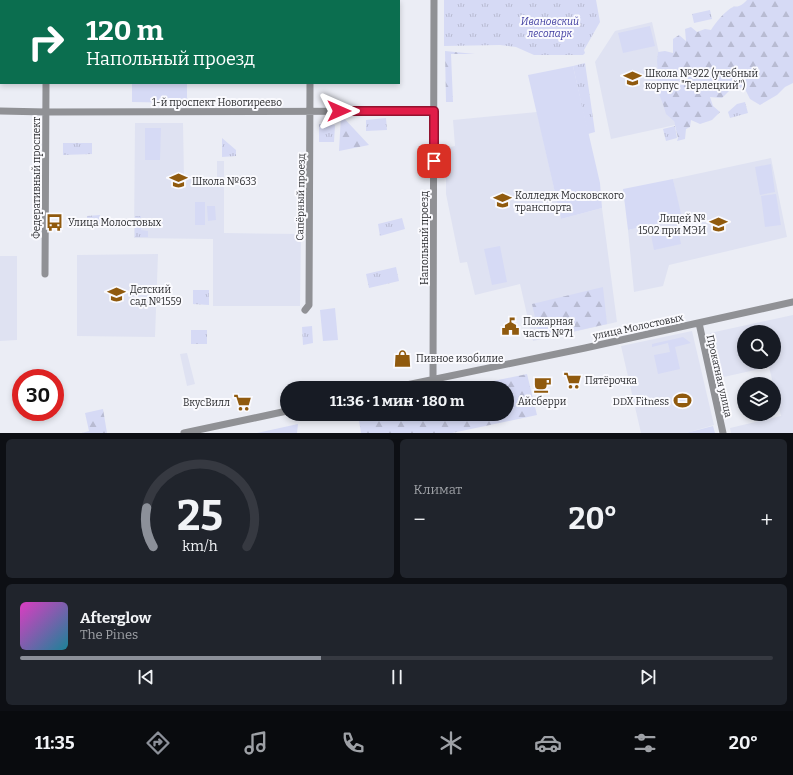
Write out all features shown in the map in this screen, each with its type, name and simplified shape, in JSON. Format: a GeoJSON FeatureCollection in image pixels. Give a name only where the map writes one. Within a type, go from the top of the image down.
{"type":"FeatureCollection","features":[{"type":"Feature","properties":{"kind":"street","name":"Напольный проезд"},"geometry":{"type":"LineString","coordinates":[[433,379],[434,0]]}},
{"type":"Feature","properties":{"kind":"street","name":"Федеративный проспект"},"geometry":{"type":"LineString","coordinates":[[45,274],[46,84]]}},
{"type":"Feature","properties":{"kind":"street","name":"Сапёрный проезд"},"geometry":{"type":"LineString","coordinates":[[305,310],[308,305],[310,84]]}},
{"type":"Feature","properties":{"kind":"street","name":"1-й проспект Новогиреево"},"geometry":{"type":"LineString","coordinates":[[0,111],[434,111]]}},
{"type":"Feature","properties":{"kind":"street","name":"улица Молостовых"},"geometry":{"type":"LineString","coordinates":[[424,381],[793,302]]}},
{"type":"Feature","properties":{"kind":"street","name":"Прокатная улица"},"geometry":{"type":"LineString","coordinates":[[698,323],[723,433]]}},
{"type":"Feature","properties":{"kind":"street"},"geometry":{"type":"LineString","coordinates":[[184,433],[280,412]]}},
{"type":"Feature","properties":{"kind":"shaded area","name":"Школа №922 (учебный корпус \"Терлецкий\")"},"geometry":{"type":"Polygon","coordinates":[[[652,22],[675,125],[611,139],[595,62],[615,31],[652,22]]]}},
{"type":"Feature","properties":{"kind":"shaded area"},"geometry":{"type":"Polygon","coordinates":[[[537,112],[561,219],[602,208],[617,322],[533,341],[520,284],[475,295],[467,262],[460,263],[446,194],[446,148],[455,146],[453,120],[537,112]]]}},
{"type":"Feature","properties":{"kind":"shaded area"},"geometry":{"type":"Polygon","coordinates":[[[135,123],[183,123],[184,179],[217,178],[217,161],[224,161],[224,233],[301,234],[300,306],[213,306],[213,239],[134,238],[135,123]]]}},
{"type":"Feature","properties":{"kind":"shaded area","name":"Лицей № 1502 при МЭИ"},"geometry":{"type":"Polygon","coordinates":[[[771,158],[787,237],[669,265],[663,286],[634,292],[628,230],[681,218],[673,179],[771,158]]]}},
{"type":"Feature","properties":{"kind":"shaded area","name":"Детский сад №1559"},"geometry":{"type":"Polygon","coordinates":[[[158,254],[155,337],[77,336],[77,255],[158,254]]]}},
{"type":"Feature","properties":{"kind":"shaded area"},"geometry":{"type":"Polygon","coordinates":[[[0,256],[17,256],[17,340],[0,341],[0,256]]]}},
{"type":"Feature","properties":{"kind":"shaded area"},"geometry":{"type":"Polygon","coordinates":[[[793,315],[793,433],[731,433],[730,428],[760,421],[781,421],[781,377],[771,377],[769,369],[781,369],[781,325],[747,325],[793,315]]]}},
{"type":"Feature","properties":{"kind":"shaded area"},"geometry":{"type":"Polygon","coordinates":[[[737,327],[737,369],[760,369],[719,378],[710,333],[737,327]]]}},
{"type":"Feature","properties":{"kind":"shaded area"},"geometry":{"type":"Polygon","coordinates":[[[692,331],[714,425],[686,433],[641,433],[621,346],[692,331]]]}},
{"type":"Feature","properties":{"kind":"shaded area"},"geometry":{"type":"Polygon","coordinates":[[[187,353],[195,384],[187,386],[180,354],[187,353]]]}},
{"type":"Feature","properties":{"kind":"green space","name":"Ивановский лесопарк"},"geometry":{"type":"Polygon","coordinates":[[[444,0],[596,0],[600,22],[584,50],[585,53],[583,55],[534,55],[516,47],[500,45],[444,46],[444,0]]]}},
{"type":"Feature","properties":{"kind":"green space"},"geometry":{"type":"Polygon","coordinates":[[[747,0],[793,0],[793,83],[760,105],[750,99],[744,87],[730,90],[722,98],[710,97],[713,106],[720,112],[712,120],[700,124],[691,120],[690,127],[686,129],[685,139],[677,141],[678,138],[674,121],[666,114],[656,87],[658,52],[665,51],[673,53],[673,39],[679,35],[686,41],[685,29],[691,27],[697,32],[705,29],[711,30],[727,11],[733,7],[740,6],[747,0]]]}},
{"type":"Feature","properties":{"kind":"green space"},"geometry":{"type":"Polygon","coordinates":[[[710,10],[712,19],[694,23],[692,14],[710,10]]]}},
{"type":"Feature","properties":{"kind":"green space"},"geometry":{"type":"Polygon","coordinates":[[[650,26],[655,46],[623,53],[618,33],[650,26]]]}},
{"type":"Feature","properties":{"kind":"green space"},"geometry":{"type":"Polygon","coordinates":[[[445,51],[475,54],[451,54],[453,102],[446,102],[445,51]]]}},
{"type":"Feature","properties":{"kind":"green space"},"geometry":{"type":"Polygon","coordinates":[[[585,63],[595,132],[588,134],[573,66],[585,63]]]}},
{"type":"Feature","properties":{"kind":"green space"},"geometry":{"type":"Polygon","coordinates":[[[573,66],[600,183],[602,208],[561,219],[528,75],[573,66]]]}},
{"type":"Feature","properties":{"kind":"green space"},"geometry":{"type":"Polygon","coordinates":[[[132,84],[187,84],[187,103],[132,102],[132,84]]]}},
{"type":"Feature","properties":{"kind":"green space"},"geometry":{"type":"Polygon","coordinates":[[[745,102],[748,113],[730,118],[728,112],[737,104],[745,102]]]}},
{"type":"Feature","properties":{"kind":"green space"},"geometry":{"type":"Polygon","coordinates":[[[341,115],[369,145],[339,151],[341,115]]]}},
{"type":"Feature","properties":{"kind":"green space"},"geometry":{"type":"Polygon","coordinates":[[[386,118],[387,130],[366,131],[366,120],[386,118]]]}},
{"type":"Feature","properties":{"kind":"green space"},"geometry":{"type":"Polygon","coordinates":[[[319,124],[335,125],[334,142],[319,142],[319,124]]]}},
{"type":"Feature","properties":{"kind":"green space"},"geometry":{"type":"Polygon","coordinates":[[[675,126],[677,138],[666,141],[663,129],[675,126]]]}},
{"type":"Feature","properties":{"kind":"green space"},"geometry":{"type":"Polygon","coordinates":[[[145,128],[161,128],[160,160],[145,160],[145,128]]]}},
{"type":"Feature","properties":{"kind":"green space"},"geometry":{"type":"Polygon","coordinates":[[[222,138],[236,150],[236,156],[222,157],[222,138]]]}},
{"type":"Feature","properties":{"kind":"green space"},"geometry":{"type":"Polygon","coordinates":[[[63,143],[92,143],[92,154],[63,155],[63,143]]]}},
{"type":"Feature","properties":{"kind":"green space"},"geometry":{"type":"Polygon","coordinates":[[[771,164],[775,192],[760,195],[755,167],[771,164]]]}},
{"type":"Feature","properties":{"kind":"green space"},"geometry":{"type":"Polygon","coordinates":[[[673,179],[682,218],[628,230],[623,189],[673,179]]]}},
{"type":"Feature","properties":{"kind":"green space"},"geometry":{"type":"Polygon","coordinates":[[[776,194],[781,225],[765,227],[761,196],[776,194]]]}},
{"type":"Feature","properties":{"kind":"green space"},"geometry":{"type":"Polygon","coordinates":[[[195,202],[205,202],[205,225],[195,225],[195,202]]]}},
{"type":"Feature","properties":{"kind":"green space"},"geometry":{"type":"Polygon","coordinates":[[[207,206],[215,206],[216,220],[208,221],[207,206]]]}},
{"type":"Feature","properties":{"kind":"green space"},"geometry":{"type":"Polygon","coordinates":[[[100,215],[100,227],[87,227],[87,216],[100,215]]]}},
{"type":"Feature","properties":{"kind":"green space"},"geometry":{"type":"Polygon","coordinates":[[[135,216],[141,216],[141,230],[148,231],[148,237],[135,237],[135,216]]]}},
{"type":"Feature","properties":{"kind":"green space"},"geometry":{"type":"Polygon","coordinates":[[[402,218],[405,229],[380,236],[378,224],[402,218]]]}},
{"type":"Feature","properties":{"kind":"green space"},"geometry":{"type":"Polygon","coordinates":[[[677,225],[681,244],[654,250],[650,230],[677,225]]]}},
{"type":"Feature","properties":{"kind":"green space"},"geometry":{"type":"Polygon","coordinates":[[[500,246],[507,282],[492,285],[484,249],[500,246]]]}},
{"type":"Feature","properties":{"kind":"green space"},"geometry":{"type":"Polygon","coordinates":[[[396,267],[399,281],[369,288],[366,274],[396,267]]]}},
{"type":"Feature","properties":{"kind":"green space"},"geometry":{"type":"Polygon","coordinates":[[[603,287],[607,324],[540,339],[532,304],[603,287]]]}},
{"type":"Feature","properties":{"kind":"green space"},"geometry":{"type":"Polygon","coordinates":[[[193,290],[209,290],[209,305],[193,304],[193,290]]]}},
{"type":"Feature","properties":{"kind":"green space"},"geometry":{"type":"Polygon","coordinates":[[[335,308],[338,340],[323,341],[320,310],[335,308]]]}},
{"type":"Feature","properties":{"kind":"green space"},"geometry":{"type":"Polygon","coordinates":[[[312,326],[313,343],[303,345],[302,327],[312,326]]]}},
{"type":"Feature","properties":{"kind":"green space"},"geometry":{"type":"Polygon","coordinates":[[[191,330],[207,330],[207,344],[191,344],[191,330]]]}},
{"type":"Feature","properties":{"kind":"green space"},"geometry":{"type":"Polygon","coordinates":[[[683,337],[691,343],[675,347],[680,369],[658,374],[654,355],[670,352],[668,343],[652,347],[652,344],[683,337]]]}},
{"type":"Feature","properties":{"kind":"green space"},"geometry":{"type":"Polygon","coordinates":[[[527,374],[537,415],[514,420],[514,381],[494,381],[527,374]]]}},
{"type":"Feature","properties":{"kind":"green space"},"geometry":{"type":"Polygon","coordinates":[[[103,409],[107,433],[82,433],[89,431],[85,413],[103,409]]]}},
{"type":"Feature","properties":{"kind":"green space"},"geometry":{"type":"Polygon","coordinates":[[[359,421],[509,421],[452,433],[361,433],[359,421]]]}},
{"type":"Feature","properties":{"kind":"green space"},"geometry":{"type":"Polygon","coordinates":[[[298,424],[297,433],[257,433],[298,424]]]}},
{"type":"Feature","properties":{"kind":"green space"},"geometry":{"type":"Polygon","coordinates":[[[713,426],[715,433],[686,433],[713,426]]]}},
{"type":"Feature","properties":{"kind":"place","name":"Школа №922 (учебный корпус \"Терлецкий\")"},"geometry":{"type":"Point","coordinates":[632,79]}},
{"type":"Feature","properties":{"kind":"place","name":"Школа №633"},"geometry":{"type":"Point","coordinates":[179,181]}},
{"type":"Feature","properties":{"kind":"place","name":"Колледж Московского транспорта"},"geometry":{"type":"Point","coordinates":[502,201]}},
{"type":"Feature","properties":{"kind":"place","name":"Улица Молостовых"},"geometry":{"type":"Point","coordinates":[55,222]}},
{"type":"Feature","properties":{"kind":"place","name":"Лицей № 1502 при МЭИ"},"geometry":{"type":"Point","coordinates":[719,224]}},
{"type":"Feature","properties":{"kind":"place","name":"Детский сад №1559"},"geometry":{"type":"Point","coordinates":[117,295]}},
{"type":"Feature","properties":{"kind":"place","name":"Пожарная часть №71"},"geometry":{"type":"Point","coordinates":[510,327]}},
{"type":"Feature","properties":{"kind":"place","name":"Пивное изобилие"},"geometry":{"type":"Point","coordinates":[403,358]}},
{"type":"Feature","properties":{"kind":"place","name":"Пятёрочка"},"geometry":{"type":"Point","coordinates":[572,380]}},
{"type":"Feature","properties":{"kind":"place","name":"Айсберри"},"geometry":{"type":"Point","coordinates":[542,384]}},
{"type":"Feature","properties":{"kind":"place","name":"DDX Fitness"},"geometry":{"type":"Point","coordinates":[682,401]}},
{"type":"Feature","properties":{"kind":"place","name":"ВкусВилл"},"geometry":{"type":"Point","coordinates":[243,402]}},
{"type":"Feature","properties":{"kind":"route"},"geometry":{"type":"LineString","coordinates":[[339,111],[434,111],[434,161]]}}]}
